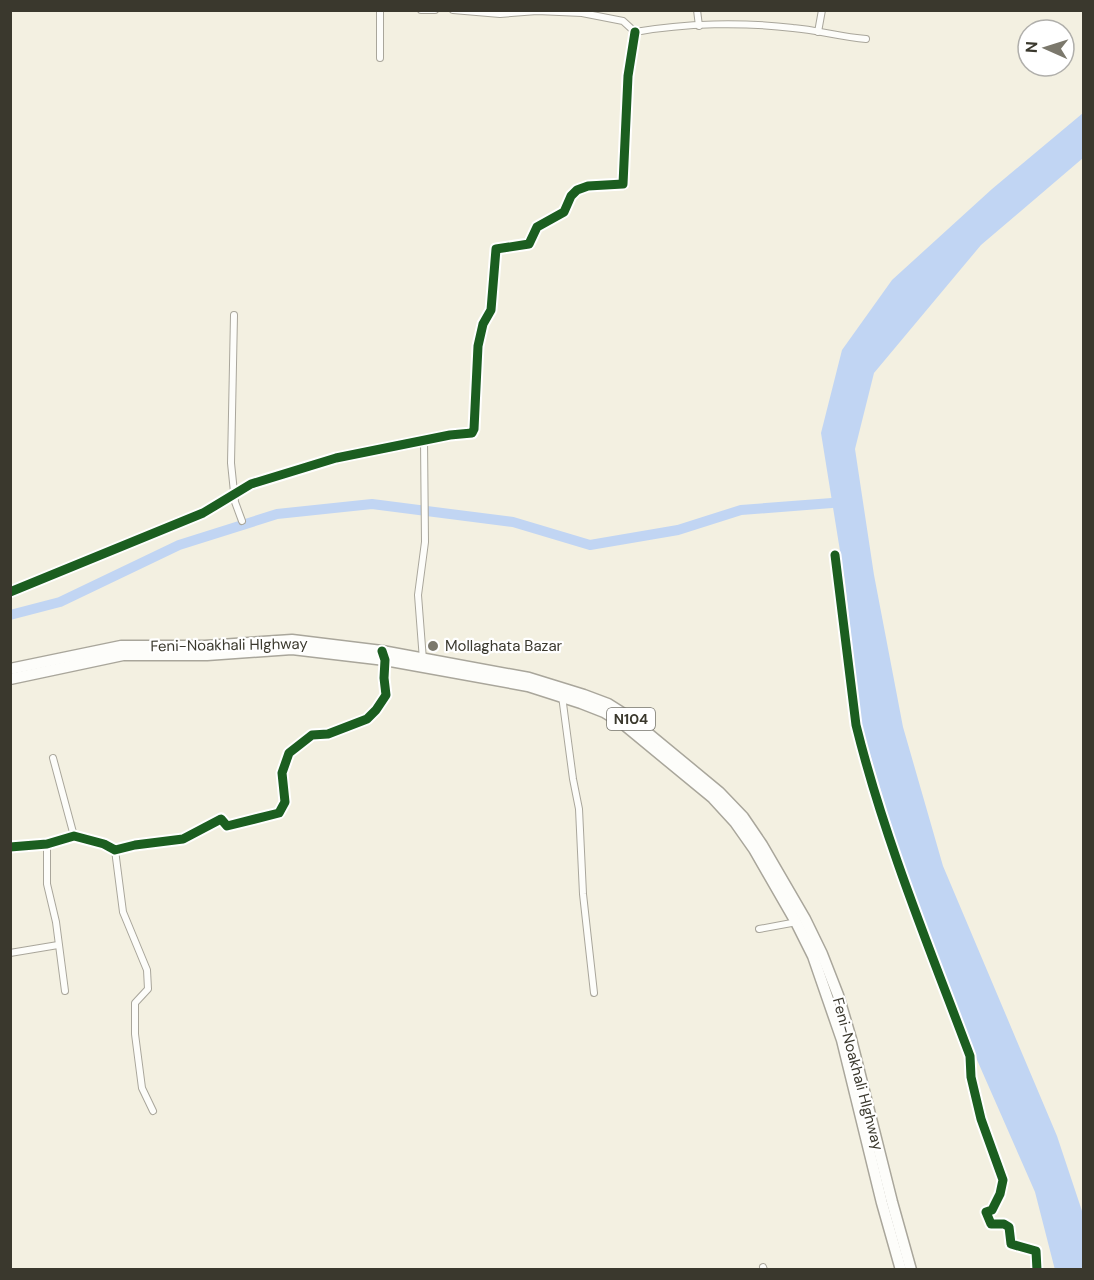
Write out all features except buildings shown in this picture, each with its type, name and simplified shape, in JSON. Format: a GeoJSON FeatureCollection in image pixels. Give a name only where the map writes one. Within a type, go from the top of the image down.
{"type":"FeatureCollection","features":[{"type":"Feature","properties":{"kind":"highway","name":"Feni-Noakhali HIghway"},"geometry":{"type":"LineString","coordinates":[[10,669],[121,646],[206,646],[292,640],[561,691]]}},
{"type":"Feature","properties":{"kind":"highway","name":"Feni-Noakhali HIghway"},"geometry":{"type":"LineString","coordinates":[[10,679],[123,655],[207,655],[292,649],[423,660],[529,678],[561,691],[608,704],[627,716],[719,792],[743,817],[762,845],[802,922],[822,954],[848,1028],[886,1181],[911,1269]]}},
{"type":"Feature","properties":{"kind":"highway","name":"Feni-Noakhali HIghway"},"geometry":{"type":"LineString","coordinates":[[802,922],[842,1040],[879,1192],[901,1269]]}},
{"type":"Feature","properties":{"kind":"street"},"geometry":{"type":"LineString","coordinates":[[380,10],[380,58]]}},
{"type":"Feature","properties":{"kind":"street"},"geometry":{"type":"LineString","coordinates":[[421,10],[435,10]]}},
{"type":"Feature","properties":{"kind":"street"},"geometry":{"type":"LineString","coordinates":[[453,10],[500,14],[537,11],[582,13],[623,21],[635,32]]}},
{"type":"Feature","properties":{"kind":"street"},"geometry":{"type":"LineString","coordinates":[[698,10],[699,26]]}},
{"type":"Feature","properties":{"kind":"street"},"geometry":{"type":"LineString","coordinates":[[818,32],[822,10]]}},
{"type":"Feature","properties":{"kind":"street"},"geometry":{"type":"LineString","coordinates":[[635,32],[659,28],[738,25],[793,28],[866,39]]}},
{"type":"Feature","properties":{"kind":"street"},"geometry":{"type":"LineString","coordinates":[[10,592],[203,513],[251,484],[336,458],[450,435],[468,435],[473,432],[478,346],[483,324],[490,310],[496,249],[529,244],[536,227],[562,214],[573,194],[583,187],[623,184],[628,76],[635,32]]}},
{"type":"Feature","properties":{"kind":"street"},"geometry":{"type":"LineString","coordinates":[[234,315],[231,463],[235,502],[242,521]]}},
{"type":"Feature","properties":{"kind":"street"},"geometry":{"type":"LineString","coordinates":[[423,660],[418,595],[425,542],[424,440]]}},
{"type":"Feature","properties":{"kind":"street"},"geometry":{"type":"LineString","coordinates":[[835,555],[856,725],[898,864],[970,1056],[971,1077],[981,1119],[1003,1180],[992,1210],[986,1212],[991,1224],[1004,1224],[1009,1227],[1011,1244],[1036,1251],[1037,1269]]}},
{"type":"Feature","properties":{"kind":"street"},"geometry":{"type":"LineString","coordinates":[[10,847],[47,844],[74,836],[104,844],[115,850],[135,844],[183,838],[221,819],[227,826],[279,813],[285,802],[282,773],[288,753],[312,735],[328,734],[367,719],[376,710],[386,695],[383,656]]}},
{"type":"Feature","properties":{"kind":"street"},"geometry":{"type":"LineString","coordinates":[[561,691],[579,809],[583,894],[594,993]]}},
{"type":"Feature","properties":{"kind":"street"},"geometry":{"type":"LineString","coordinates":[[53,758],[74,836]]}},
{"type":"Feature","properties":{"kind":"street"},"geometry":{"type":"LineString","coordinates":[[47,844],[47,884],[65,991]]}},
{"type":"Feature","properties":{"kind":"street"},"geometry":{"type":"LineString","coordinates":[[115,850],[123,912],[147,970],[148,988],[135,1003],[135,1034],[142,1089],[153,1111]]}},
{"type":"Feature","properties":{"kind":"street"},"geometry":{"type":"LineString","coordinates":[[759,929],[802,922]]}},
{"type":"Feature","properties":{"kind":"street"},"geometry":{"type":"LineString","coordinates":[[10,953],[58,945]]}},
{"type":"Feature","properties":{"kind":"water"},"geometry":{"type":"Polygon","coordinates":[[[1083,113],[1083,158],[981,245],[874,373],[855,449],[874,575],[903,727],[943,866],[1057,1136],[1083,1214],[1083,1269],[1055,1270],[1035,1192],[974,1053],[909,884],[861,724],[845,582],[821,433],[842,350],[892,280],[992,189],[1083,113]]]}},
{"type":"Feature","properties":{"kind":"waterway"},"geometry":{"type":"LineString","coordinates":[[10,615],[60,602],[179,545],[277,514],[372,504],[513,522],[590,545],[678,530],[741,510],[832,503]]}},
{"type":"Feature","properties":{"kind":"cycle path"},"geometry":{"type":"LineString","coordinates":[[10,592],[203,513],[251,484],[336,458],[450,435],[472,433],[478,346],[483,324],[491,310],[496,249],[529,244],[537,227],[564,212],[571,196],[577,190],[588,186],[623,184],[628,76],[635,32]]}},
{"type":"Feature","properties":{"kind":"cycle path"},"geometry":{"type":"LineString","coordinates":[[835,555],[856,725],[867,767],[908,892],[970,1056],[971,1077],[981,1119],[1003,1180],[1000,1194],[992,1210],[986,1212],[991,1224],[1004,1224],[1009,1227],[1011,1244],[1036,1251],[1037,1270]]}},
{"type":"Feature","properties":{"kind":"cycle path"},"geometry":{"type":"LineString","coordinates":[[10,847],[47,844],[74,836],[104,844],[115,850],[183,839],[221,819],[227,826],[279,813],[285,802],[282,773],[289,753],[312,735],[328,734],[367,719],[386,695],[385,660],[382,651]]}},
{"type":"Feature","properties":{"kind":"place","name":"Mollaghata Bazar"},"geometry":{"type":"Point","coordinates":[433,646]}}]}
